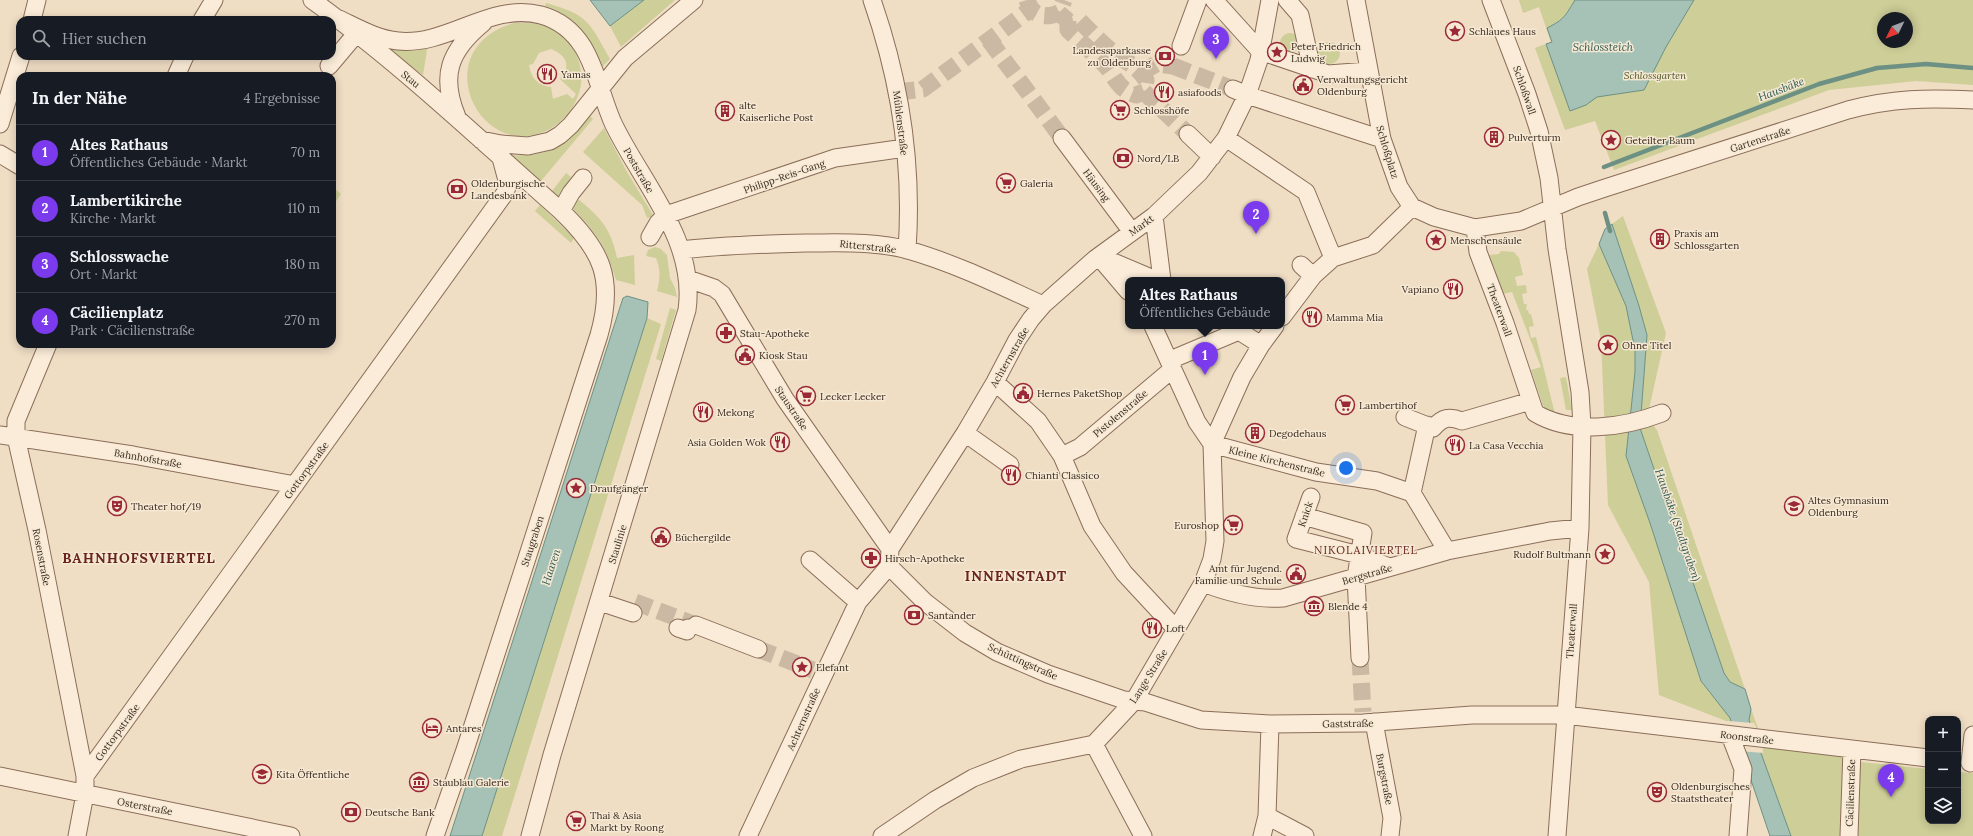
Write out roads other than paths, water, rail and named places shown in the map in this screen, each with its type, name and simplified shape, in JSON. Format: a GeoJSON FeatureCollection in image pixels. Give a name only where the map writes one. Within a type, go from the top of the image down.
{"type":"FeatureCollection","features":[{"type":"Feature","properties":{"kind":"street"},"geometry":{"type":"LineString","coordinates":[[33,16],[38,0]]}},
{"type":"Feature","properties":{"kind":"street"},"geometry":{"type":"LineString","coordinates":[[204,16],[214,0]]}},
{"type":"Feature","properties":{"kind":"street","name":"Stau"},"geometry":{"type":"LineString","coordinates":[[312,0],[335,16]]}},
{"type":"Feature","properties":{"kind":"street"},"geometry":{"type":"LineString","coordinates":[[458,119],[451,102],[448,86],[450,64],[463,41],[491,16],[514,0]]}},
{"type":"Feature","properties":{"kind":"street"},"geometry":{"type":"LineString","coordinates":[[481,140],[516,146],[528,146],[550,141],[560,135],[571,125],[628,55],[694,0]]}},
{"type":"Feature","properties":{"kind":"street","name":"Mühlenstraße"},"geometry":{"type":"LineString","coordinates":[[872,0],[891,60],[905,148],[910,208],[907,250]]}},
{"type":"Feature","properties":{"kind":"street"},"geometry":{"type":"LineString","coordinates":[[1181,46],[1198,0]]}},
{"type":"Feature","properties":{"kind":"street"},"geometry":{"type":"LineString","coordinates":[[1214,0],[1260,55],[1328,74],[1369,70]]}},
{"type":"Feature","properties":{"kind":"street"},"geometry":{"type":"LineString","coordinates":[[1260,55],[1270,0]]}},
{"type":"Feature","properties":{"kind":"street"},"geometry":{"type":"LineString","coordinates":[[1288,0],[1300,16],[1312,69]]}},
{"type":"Feature","properties":{"kind":"street","name":"Schloßplatz"},"geometry":{"type":"LineString","coordinates":[[1356,0],[1382,139],[1399,187],[1412,207]]}},
{"type":"Feature","properties":{"kind":"street","name":"Schloßwall"},"geometry":{"type":"LineString","coordinates":[[1491,0],[1527,94],[1539,131],[1549,178],[1552,208]]}},
{"type":"Feature","properties":{"kind":"street","name":"Poststraße"},"geometry":{"type":"LineString","coordinates":[[491,16],[510,12],[523,12],[546,17],[562,24],[571,32],[583,47],[617,130],[666,215],[681,248]]}},
{"type":"Feature","properties":{"kind":"street","name":"Stau"},"geometry":{"type":"LineString","coordinates":[[339,19],[383,39],[399,41],[440,36],[491,16]]}},
{"type":"Feature","properties":{"kind":"street","name":"Stau"},"geometry":{"type":"LineString","coordinates":[[336,17],[458,119],[561,211],[582,231],[592,245]]}},
{"type":"Feature","properties":{"kind":"street"},"geometry":{"type":"LineString","coordinates":[[336,58],[356,34]]}},
{"type":"Feature","properties":{"kind":"street","name":"Markt"},"geometry":{"type":"LineString","coordinates":[[1099,256],[1154,216],[1199,173],[1212,157],[1226,138],[1240,92],[1260,55]]}},
{"type":"Feature","properties":{"kind":"street"},"geometry":{"type":"LineString","coordinates":[[16,72],[20,60]]}},
{"type":"Feature","properties":{"kind":"street"},"geometry":{"type":"LineString","coordinates":[[178,72],[183,60]]}},
{"type":"Feature","properties":{"kind":"street"},"geometry":{"type":"LineString","coordinates":[[329,66],[334,60]]}},
{"type":"Feature","properties":{"kind":"street"},"geometry":{"type":"LineString","coordinates":[[0,124],[16,72]]}},
{"type":"Feature","properties":{"kind":"street"},"geometry":{"type":"LineString","coordinates":[[1240,92],[1382,139]]}},
{"type":"Feature","properties":{"kind":"street","name":"Gartenstraße"},"geometry":{"type":"LineString","coordinates":[[1475,228],[1521,221],[1605,188],[1878,102],[1931,98],[1973,100]]}},
{"type":"Feature","properties":{"kind":"street"},"geometry":{"type":"LineString","coordinates":[[1188,134],[1212,157]]}},
{"type":"Feature","properties":{"kind":"street","name":"Häusing"},"geometry":{"type":"LineString","coordinates":[[1062,138],[1132,232]]}},
{"type":"Feature","properties":{"kind":"street"},"geometry":{"type":"LineString","coordinates":[[1226,138],[1306,192],[1333,258]]}},
{"type":"Feature","properties":{"kind":"street","name":"Philipp-Reis-Gang"},"geometry":{"type":"LineString","coordinates":[[666,215],[835,158],[905,148]]}},
{"type":"Feature","properties":{"kind":"street"},"geometry":{"type":"LineString","coordinates":[[0,154],[16,164]]}},
{"type":"Feature","properties":{"kind":"street","name":"Gottorpstraße"},"geometry":{"type":"LineString","coordinates":[[85,776],[508,189],[501,158]]}},
{"type":"Feature","properties":{"kind":"street"},"geometry":{"type":"LineString","coordinates":[[561,211],[571,192],[583,178]]}},
{"type":"Feature","properties":{"kind":"street"},"geometry":{"type":"LineString","coordinates":[[1285,307],[1307,271],[1333,258],[1373,245],[1412,207],[1448,221],[1475,228]]}},
{"type":"Feature","properties":{"kind":"street","name":"Theaterwall"},"geometry":{"type":"LineString","coordinates":[[1552,208],[1576,365],[1582,426],[1580,528],[1557,836]]}},
{"type":"Feature","properties":{"kind":"street","name":"Ritterstraße"},"geometry":{"type":"LineString","coordinates":[[666,215],[645,237],[681,248],[851,242],[907,250],[948,265],[1043,305]]}},
{"type":"Feature","properties":{"kind":"street"},"geometry":{"type":"LineString","coordinates":[[1154,216],[1162,277]]}},
{"type":"Feature","properties":{"kind":"street","name":"Theaterwall"},"geometry":{"type":"LineString","coordinates":[[1475,228],[1478,252],[1507,327],[1535,413],[1547,420],[1562,424],[1582,426]]}},
{"type":"Feature","properties":{"kind":"street","name":"Staugraben"},"geometry":{"type":"LineString","coordinates":[[436,836],[466,750],[604,318],[606,300],[605,280],[592,245]]}},
{"type":"Feature","properties":{"kind":"street","name":"Staulinie"},"geometry":{"type":"LineString","coordinates":[[530,836],[552,755],[687,310],[688,279],[681,248]]}},
{"type":"Feature","properties":{"kind":"street"},"geometry":{"type":"LineString","coordinates":[[1099,256],[1149,277]]}},
{"type":"Feature","properties":{"kind":"street"},"geometry":{"type":"LineString","coordinates":[[1099,256],[1125,287]]}},
{"type":"Feature","properties":{"kind":"street","name":"Achternstraße"},"geometry":{"type":"LineString","coordinates":[[748,836],[818,672],[858,602],[889,566],[890,549],[995,382],[1016,340],[1043,305],[1099,256]]}},
{"type":"Feature","properties":{"kind":"street","name":"Staustraße"},"geometry":{"type":"LineString","coordinates":[[688,279],[714,288],[722,294],[785,399],[890,549]]}},
{"type":"Feature","properties":{"kind":"street"},"geometry":{"type":"LineString","coordinates":[[1154,329],[1197,422],[1212,444]]}},
{"type":"Feature","properties":{"kind":"street"},"geometry":{"type":"LineString","coordinates":[[1212,444],[1240,380],[1272,329]]}},
{"type":"Feature","properties":{"kind":"street"},"geometry":{"type":"LineString","coordinates":[[1171,365],[1175,358],[1239,331],[1261,345]]}},
{"type":"Feature","properties":{"kind":"street","name":"Rosenstraße"},"geometry":{"type":"LineString","coordinates":[[46,348],[16,421],[8,436],[37,530],[85,776],[85,794],[77,836]]}},
{"type":"Feature","properties":{"kind":"street","name":"Pistolenstraße"},"geometry":{"type":"LineString","coordinates":[[1062,456],[1080,447],[1168,372],[1171,365]]}},
{"type":"Feature","properties":{"kind":"street"},"geometry":{"type":"LineString","coordinates":[[995,382],[1038,421],[1062,456],[1092,526],[1124,573],[1176,629]]}},
{"type":"Feature","properties":{"kind":"street"},"geometry":{"type":"LineString","coordinates":[[1405,417],[1433,428],[1445,418],[1452,417],[1462,421],[1531,401]]}},
{"type":"Feature","properties":{"kind":"street"},"geometry":{"type":"LineString","coordinates":[[1582,426],[1616,425],[1654,416]]}},
{"type":"Feature","properties":{"kind":"street"},"geometry":{"type":"LineString","coordinates":[[1427,425],[1412,493],[1447,550]]}},
{"type":"Feature","properties":{"kind":"street"},"geometry":{"type":"LineString","coordinates":[[964,433],[1010,465]]}},
{"type":"Feature","properties":{"kind":"street","name":"Bahnhofstraße"},"geometry":{"type":"LineString","coordinates":[[8,436],[133,455],[295,485]]}},
{"type":"Feature","properties":{"kind":"street","name":"Kleine Kirchenstraße"},"geometry":{"type":"LineString","coordinates":[[1212,444],[1377,481],[1412,493]]}},
{"type":"Feature","properties":{"kind":"street","name":"Lange Straße"},"geometry":{"type":"LineString","coordinates":[[1094,744],[1134,701],[1203,583],[1212,559],[1214,540],[1212,444]]}},
{"type":"Feature","properties":{"kind":"street","name":"Knick"},"geometry":{"type":"LineString","coordinates":[[1311,497],[1296,539],[1359,552],[1389,567]]}},
{"type":"Feature","properties":{"kind":"street"},"geometry":{"type":"LineString","coordinates":[[1304,516],[1363,533],[1356,577],[1360,658]]}},
{"type":"Feature","properties":{"kind":"street","name":"Bergstraße"},"geometry":{"type":"LineString","coordinates":[[1203,583],[1241,595],[1271,599],[1294,596],[1447,550],[1550,531],[1580,528]]}},
{"type":"Feature","properties":{"kind":"street"},"geometry":{"type":"LineString","coordinates":[[810,560],[858,602]]}},
{"type":"Feature","properties":{"kind":"street","name":"Schüttingstraße"},"geometry":{"type":"LineString","coordinates":[[889,566],[925,602],[965,633],[997,652],[1048,674],[1124,700],[1134,701]]}},
{"type":"Feature","properties":{"kind":"street"},"geometry":{"type":"LineString","coordinates":[[601,597],[634,607]]}},
{"type":"Feature","properties":{"kind":"street"},"geometry":{"type":"LineString","coordinates":[[688,627],[758,649]]}},
{"type":"Feature","properties":{"kind":"street","name":"Gaststraße"},"geometry":{"type":"LineString","coordinates":[[1134,701],[1145,702],[1201,720],[1270,724],[1472,715],[1565,715]]}},
{"type":"Feature","properties":{"kind":"street","name":"Roonstraße"},"geometry":{"type":"LineString","coordinates":[[1565,715],[1732,736],[1925,758]]}},
{"type":"Feature","properties":{"kind":"street","name":"Burgstraße"},"geometry":{"type":"LineString","coordinates":[[1367,719],[1392,818],[1390,836]]}},
{"type":"Feature","properties":{"kind":"street"},"geometry":{"type":"LineString","coordinates":[[1262,836],[1267,816],[1270,724]]}},
{"type":"Feature","properties":{"kind":"street"},"geometry":{"type":"LineString","coordinates":[[1967,762],[1973,735]]}},
{"type":"Feature","properties":{"kind":"street"},"geometry":{"type":"LineString","coordinates":[[1732,736],[1743,769],[1738,836]]}},
{"type":"Feature","properties":{"kind":"street"},"geometry":{"type":"LineString","coordinates":[[882,836],[935,800],[973,778],[1021,759],[1094,744],[1143,836]]}},
{"type":"Feature","properties":{"kind":"street","name":"Cäcilienstraße"},"geometry":{"type":"LineString","coordinates":[[1849,836],[1852,749]]}},
{"type":"Feature","properties":{"kind":"street","name":"Osterstraße"},"geometry":{"type":"LineString","coordinates":[[0,776],[291,836]]}},
{"type":"Feature","properties":{"kind":"street"},"geometry":{"type":"LineString","coordinates":[[1267,816],[1305,836]]}},
{"type":"Feature","properties":{"kind":"water"},"geometry":{"type":"Polygon","coordinates":[[[590,0],[644,0],[610,26],[590,0]]]}},
{"type":"Feature","properties":{"kind":"water","name":"Schlossteich"},"geometry":{"type":"Polygon","coordinates":[[[1575,0],[1694,0],[1666,47],[1644,90],[1597,97],[1586,105],[1570,111],[1546,44],[1552,42],[1547,28],[1564,17],[1575,0]]]}},
{"type":"Feature","properties":{"kind":"water"},"geometry":{"type":"Polygon","coordinates":[[[1612,224],[1647,335],[1640,428],[1724,673],[1730,682],[1745,689],[1751,709],[1749,720],[1791,836],[1770,836],[1730,718],[1701,681],[1650,523],[1626,456],[1635,372],[1635,350],[1626,306],[1599,244],[1605,229],[1612,224]]]}},
{"type":"Feature","properties":{"kind":"water","name":"Haaren"},"geometry":{"type":"Polygon","coordinates":[[[627,296],[648,302],[647,318],[482,836],[450,836],[623,298],[627,296]]]}},
{"type":"Feature","properties":{"kind":"waterway","name":"Hausbäke"},"geometry":{"type":"LineString","coordinates":[[1604,167],[1819,84],[1877,68],[1926,64],[1973,68]]}},
{"type":"Feature","properties":{"kind":"waterway","name":"Hausbäke (Stadtgraben)"},"geometry":{"type":"LineString","coordinates":[[1605,213],[1610,231]]}},
{"type":"Feature","properties":{"kind":"tunnel"},"geometry":{"type":"LineString","coordinates":[[1027,0],[1035,13],[1044,16],[1059,13],[1064,0]]}},
{"type":"Feature","properties":{"kind":"tunnel"},"geometry":{"type":"LineString","coordinates":[[898,92],[923,89],[1031,9]]}},
{"type":"Feature","properties":{"kind":"tunnel"},"geometry":{"type":"LineString","coordinates":[[1059,13],[1068,21],[1078,19],[1110,50],[1138,70],[1146,80],[1144,92]]}},
{"type":"Feature","properties":{"kind":"tunnel"},"geometry":{"type":"LineString","coordinates":[[1068,21],[1068,30],[1108,68],[1117,82],[1124,89],[1136,95],[1144,92]]}},
{"type":"Feature","properties":{"kind":"tunnel"},"geometry":{"type":"LineString","coordinates":[[989,40],[1062,138]]}},
{"type":"Feature","properties":{"kind":"tunnel"},"geometry":{"type":"LineString","coordinates":[[1141,73],[1156,64],[1173,66],[1177,56]]}},
{"type":"Feature","properties":{"kind":"tunnel"},"geometry":{"type":"LineString","coordinates":[[1173,66],[1233,89]]}},
{"type":"Feature","properties":{"kind":"tunnel"},"geometry":{"type":"LineString","coordinates":[[1144,92],[1188,134]]}},
{"type":"Feature","properties":{"kind":"tunnel"},"geometry":{"type":"LineString","coordinates":[[635,602],[696,625]]}},
{"type":"Feature","properties":{"kind":"tunnel"},"geometry":{"type":"LineString","coordinates":[[758,649],[813,670]]}},
{"type":"Feature","properties":{"kind":"tunnel"},"geometry":{"type":"LineString","coordinates":[[1360,658],[1363,712]]}},
{"type":"Feature","properties":{"kind":"place","name":"Schlaues Haus"},"geometry":{"type":"Point","coordinates":[1455,31]}},
{"type":"Feature","properties":{"kind":"place","name":"Peter Friedrich Ludwig"},"geometry":{"type":"Point","coordinates":[1277,52]}},
{"type":"Feature","properties":{"kind":"place","name":"Landessparkasse zu Oldenburg"},"geometry":{"type":"Point","coordinates":[1165,56]}},
{"type":"Feature","properties":{"kind":"place","name":"Schlosswache"},"geometry":{"type":"Point","coordinates":[1216,59]}},
{"type":"Feature","properties":{"kind":"place","name":"Yamas"},"geometry":{"type":"Point","coordinates":[547,74]}},
{"type":"Feature","properties":{"kind":"place","name":"Verwaltungsgericht Oldenburg"},"geometry":{"type":"Point","coordinates":[1303,85]}},
{"type":"Feature","properties":{"kind":"place","name":"asiafoods"},"geometry":{"type":"Point","coordinates":[1164,92]}},
{"type":"Feature","properties":{"kind":"place","name":"Schlosshöfe"},"geometry":{"type":"Point","coordinates":[1120,110]}},
{"type":"Feature","properties":{"kind":"place","name":"alte Kaiserliche Post"},"geometry":{"type":"Point","coordinates":[725,111]}},
{"type":"Feature","properties":{"kind":"place","name":"Pulverturm"},"geometry":{"type":"Point","coordinates":[1494,137]}},
{"type":"Feature","properties":{"kind":"place","name":"Geteilter Baum"},"geometry":{"type":"Point","coordinates":[1611,140]}},
{"type":"Feature","properties":{"kind":"place","name":"Nord/LB"},"geometry":{"type":"Point","coordinates":[1123,158]}},
{"type":"Feature","properties":{"kind":"place","name":"Galeria"},"geometry":{"type":"Point","coordinates":[1006,183]}},
{"type":"Feature","properties":{"kind":"place","name":"Oldenburgische Landesbank"},"geometry":{"type":"Point","coordinates":[457,189]}},
{"type":"Feature","properties":{"kind":"place","name":"Lambertikirche"},"geometry":{"type":"Point","coordinates":[1256,234]}},
{"type":"Feature","properties":{"kind":"place","name":"Praxis am Schlossgarten"},"geometry":{"type":"Point","coordinates":[1660,239]}},
{"type":"Feature","properties":{"kind":"place","name":"Menschensäule"},"geometry":{"type":"Point","coordinates":[1436,240]}},
{"type":"Feature","properties":{"kind":"place","name":"Vapiano"},"geometry":{"type":"Point","coordinates":[1453,289]}},
{"type":"Feature","properties":{"kind":"place","name":"Mamma Mia"},"geometry":{"type":"Point","coordinates":[1312,317]}},
{"type":"Feature","properties":{"kind":"place","name":"Stau-Apotheke"},"geometry":{"type":"Point","coordinates":[726,333]}},
{"type":"Feature","properties":{"kind":"place","name":"Ohne Titel"},"geometry":{"type":"Point","coordinates":[1608,345]}},
{"type":"Feature","properties":{"kind":"place","name":"Kiosk Stau"},"geometry":{"type":"Point","coordinates":[745,355]}},
{"type":"Feature","properties":{"kind":"place","name":"Altes Rathaus"},"geometry":{"type":"Point","coordinates":[1205,375]}},
{"type":"Feature","properties":{"kind":"place","name":"Hernes PaketShop"},"geometry":{"type":"Point","coordinates":[1023,393]}},
{"type":"Feature","properties":{"kind":"place","name":"Lecker Lecker"},"geometry":{"type":"Point","coordinates":[806,396]}},
{"type":"Feature","properties":{"kind":"place","name":"Lambertihof"},"geometry":{"type":"Point","coordinates":[1345,405]}},
{"type":"Feature","properties":{"kind":"place","name":"Mekong"},"geometry":{"type":"Point","coordinates":[703,412]}},
{"type":"Feature","properties":{"kind":"place","name":"Degodehaus"},"geometry":{"type":"Point","coordinates":[1255,433]}},
{"type":"Feature","properties":{"kind":"place","name":"Asia Golden Wok"},"geometry":{"type":"Point","coordinates":[780,442]}},
{"type":"Feature","properties":{"kind":"place","name":"La Casa Vecchia"},"geometry":{"type":"Point","coordinates":[1455,445]}},
{"type":"Feature","properties":{"kind":"place","name":"Chianti Classico"},"geometry":{"type":"Point","coordinates":[1011,475]}},
{"type":"Feature","properties":{"kind":"place","name":"Draufgänger"},"geometry":{"type":"Point","coordinates":[576,488]}},
{"type":"Feature","properties":{"kind":"place","name":"Theater hof/19"},"geometry":{"type":"Point","coordinates":[117,506]}},
{"type":"Feature","properties":{"kind":"place","name":"Altes Gymnasium Oldenburg"},"geometry":{"type":"Point","coordinates":[1794,506]}},
{"type":"Feature","properties":{"kind":"place","name":"Euroshop"},"geometry":{"type":"Point","coordinates":[1233,525]}},
{"type":"Feature","properties":{"kind":"place","name":"Büchergilde"},"geometry":{"type":"Point","coordinates":[661,537]}},
{"type":"Feature","properties":{"kind":"place","name":"Rudolf Bultmann"},"geometry":{"type":"Point","coordinates":[1605,554]}},
{"type":"Feature","properties":{"kind":"place","name":"Hirsch-Apotheke"},"geometry":{"type":"Point","coordinates":[871,558]}},
{"type":"Feature","properties":{"kind":"place","name":"Amt für Jugend. Familie und Schule"},"geometry":{"type":"Point","coordinates":[1296,574]}},
{"type":"Feature","properties":{"kind":"place","name":"Blende 4"},"geometry":{"type":"Point","coordinates":[1314,606]}},
{"type":"Feature","properties":{"kind":"place","name":"Santander"},"geometry":{"type":"Point","coordinates":[914,615]}},
{"type":"Feature","properties":{"kind":"place","name":"Loft"},"geometry":{"type":"Point","coordinates":[1152,628]}},
{"type":"Feature","properties":{"kind":"place","name":"Elefant"},"geometry":{"type":"Point","coordinates":[802,667]}},
{"type":"Feature","properties":{"kind":"place","name":"Antares"},"geometry":{"type":"Point","coordinates":[432,728]}},
{"type":"Feature","properties":{"kind":"place","name":"Kita Öffentliche"},"geometry":{"type":"Point","coordinates":[262,774]}},
{"type":"Feature","properties":{"kind":"place","name":"Staublau Galerie"},"geometry":{"type":"Point","coordinates":[419,782]}},
{"type":"Feature","properties":{"kind":"place","name":"Oldenburgisches Staatstheater"},"geometry":{"type":"Point","coordinates":[1657,792]}},
{"type":"Feature","properties":{"kind":"place","name":"Cäcilienplatz"},"geometry":{"type":"Point","coordinates":[1891,797]}},
{"type":"Feature","properties":{"kind":"place","name":"Deutsche Bank"},"geometry":{"type":"Point","coordinates":[351,812]}},
{"type":"Feature","properties":{"kind":"place","name":"Thai & Asia Markt by Roong"},"geometry":{"type":"Point","coordinates":[576,821]}},
{"type":"Feature","properties":{"kind":"district","name":"NIKOLAIVIERTEL"},"geometry":{"type":"Point","coordinates":[1366,550]}},
{"type":"Feature","properties":{"kind":"district","name":"BAHNHOFSVIERTEL"},"geometry":{"type":"Point","coordinates":[139,558]}},
{"type":"Feature","properties":{"kind":"district","name":"INNENSTADT"},"geometry":{"type":"Point","coordinates":[1016,576]}},
{"type":"Feature","properties":{"kind":"park label","name":"Schlossgarten"},"geometry":{"type":"Point","coordinates":[1655,75]}}]}
